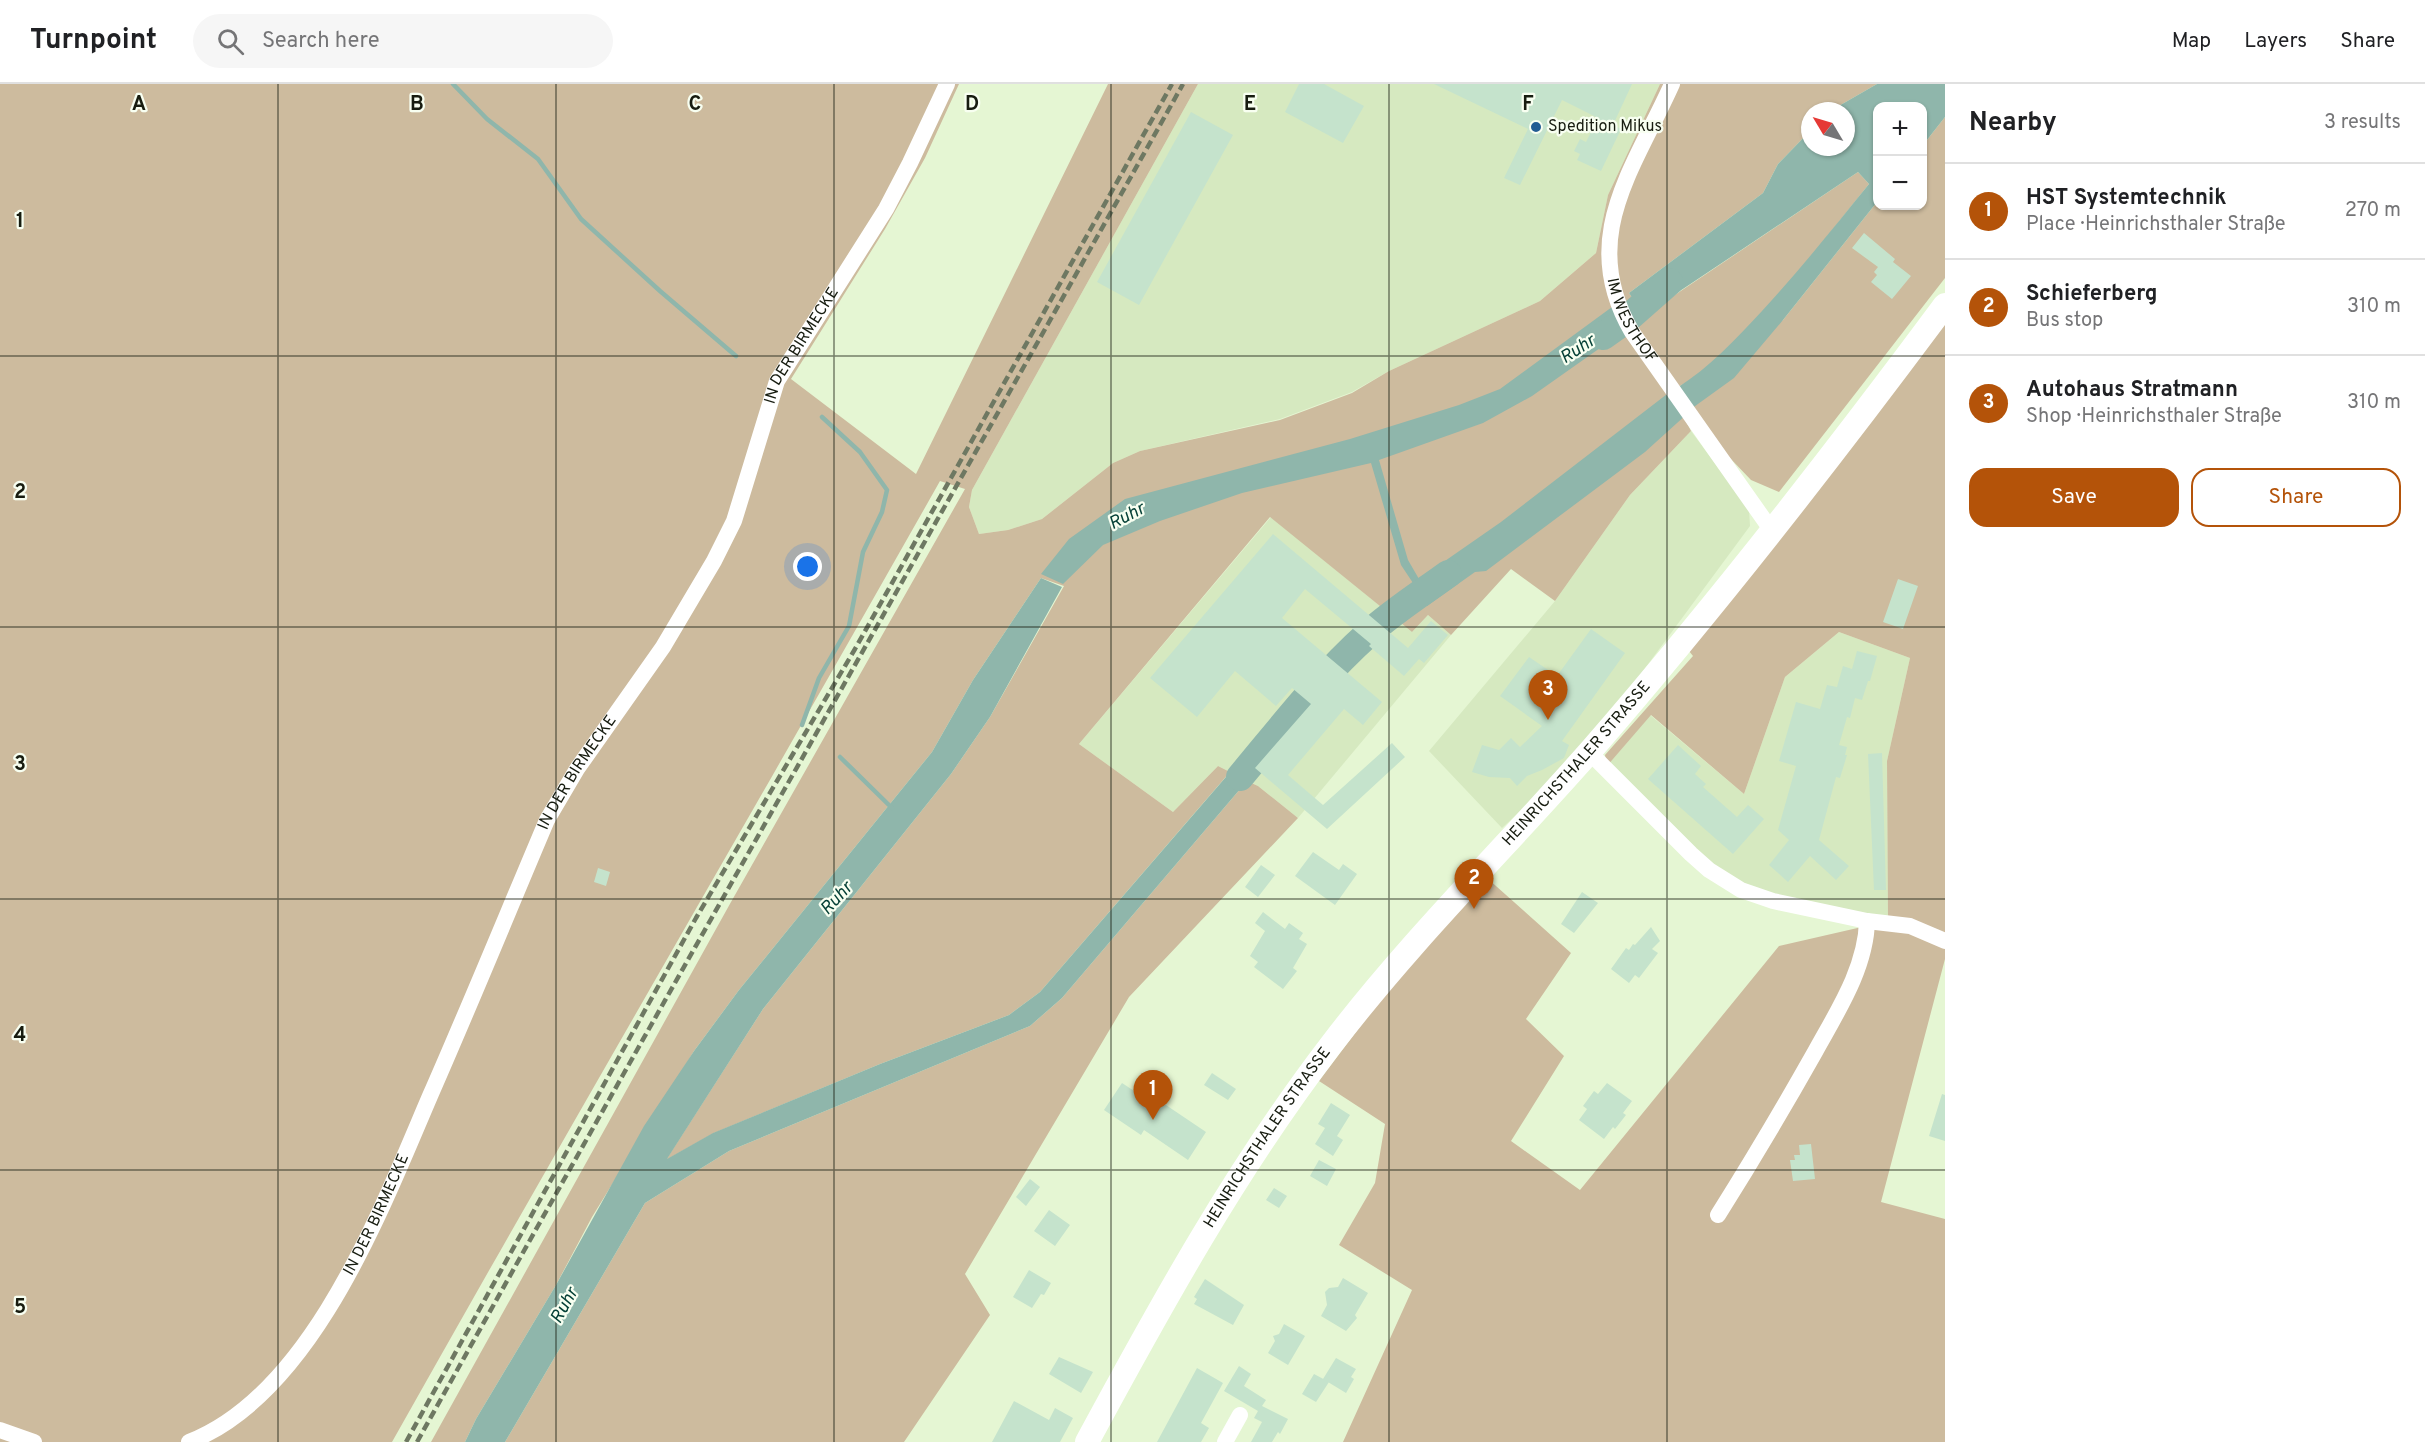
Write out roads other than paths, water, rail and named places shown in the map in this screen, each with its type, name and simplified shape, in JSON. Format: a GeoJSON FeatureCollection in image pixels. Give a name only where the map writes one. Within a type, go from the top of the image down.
{"type":"FeatureCollection","features":[{"type":"Feature","properties":{"kind":"main road","name":"HEINRICHSTHALER STRASSE"},"geometry":{"type":"LineString","coordinates":[[1087,1442],[1180,1273],[1229,1191],[1330,1046],[1413,944],[1589,752],[1661,669],[1772,531],[1945,305]]}},
{"type":"Feature","properties":{"kind":"street","name":"IN DER BIRMECKE"},"geometry":{"type":"LineString","coordinates":[[189,1442],[202,1437],[233,1416],[270,1386],[314,1331],[347,1278],[390,1188],[547,820],[577,769],[663,647],[714,561],[734,521],[777,381],[886,209],[947,84]]}},
{"type":"Feature","properties":{"kind":"street","name":"IM WESTHOF"},"geometry":{"type":"LineString","coordinates":[[1672,84],[1623,186],[1614,214],[1609,268],[1616,300],[1636,339],[1772,531]]}},
{"type":"Feature","properties":{"kind":"street"},"geometry":{"type":"LineString","coordinates":[[1589,752],[1691,854],[1726,882],[1741,890],[1773,901],[1867,921],[1910,926],[1945,941]]}},
{"type":"Feature","properties":{"kind":"street"},"geometry":{"type":"LineString","coordinates":[[1718,1215],[1786,1103],[1842,1002],[1865,950],[1867,921]]}},
{"type":"Feature","properties":{"kind":"street"},"geometry":{"type":"LineString","coordinates":[[1225,1442],[1240,1415]]}},
{"type":"Feature","properties":{"kind":"street"},"geometry":{"type":"LineString","coordinates":[[0,1430],[34,1442]]}},
{"type":"Feature","properties":{"kind":"water"},"geometry":{"type":"Polygon","coordinates":[[[1877,84],[1945,84],[1945,117],[1927,140],[1927,102],[1873,102],[1873,207],[1734,378],[1691,409],[1677,388],[1711,362],[1752,322],[1869,184],[1858,172],[1644,315],[1629,293],[1763,193],[1778,164],[1801,140],[1801,156],[1855,156],[1855,102],[1846,102],[1877,84]]]}},
{"type":"Feature","properties":{"kind":"water"},"geometry":{"type":"Polygon","coordinates":[[[1612,307],[1627,329],[1532,396],[1483,423],[1379,460],[1408,560],[1419,579],[1501,522],[1671,391],[1687,414],[1645,452],[1486,571],[1475,572],[1427,606],[1411,585],[1413,583],[1401,565],[1371,463],[1242,493],[1160,521],[1103,545],[1063,584],[1041,574],[1069,539],[1125,499],[1350,439],[1459,405],[1500,389],[1612,307]]]}},
{"type":"Feature","properties":{"kind":"water"},"geometry":{"type":"Polygon","coordinates":[[[1041,578],[1062,587],[990,717],[951,774],[763,1009],[667,1159],[713,1133],[880,1064],[1009,1015],[1040,992],[1257,741],[1268,750],[1247,781],[1062,998],[1030,1026],[729,1151],[645,1203],[505,1442],[465,1442],[644,1126],[694,1051],[739,990],[932,752],[973,680],[1041,578]]]}},
{"type":"Feature","properties":{"kind":"waterway"},"geometry":{"type":"LineString","coordinates":[[453,84],[487,119],[538,159],[581,219],[736,356]]}},
{"type":"Feature","properties":{"kind":"waterway","name":"Ruhr"},"geometry":{"type":"LineString","coordinates":[[1603,336],[1627,319],[1669,282]]}},
{"type":"Feature","properties":{"kind":"waterway"},"geometry":{"type":"LineString","coordinates":[[802,725],[819,678],[849,626],[863,552],[882,512],[887,490],[860,452],[822,417]]}},
{"type":"Feature","properties":{"kind":"waterway","name":"Ruhr"},"geometry":{"type":"LineString","coordinates":[[1240,777],[1301,703],[1350,650],[1387,618],[1448,574]]}},
{"type":"Feature","properties":{"kind":"waterway"},"geometry":{"type":"LineString","coordinates":[[840,757],[892,808]]}},
{"type":"Feature","properties":{"kind":"railway"},"geometry":{"type":"LineString","coordinates":[[406,1442],[696,918],[855,649],[1172,84]]}},
{"type":"Feature","properties":{"kind":"railway"},"geometry":{"type":"LineString","coordinates":[[417,1442],[1183,84]]}},
{"type":"Feature","properties":{"kind":"place","name":"Spedition Mikus"},"geometry":{"type":"Point","coordinates":[1536,127]}},
{"type":"Feature","properties":{"kind":"place","name":"Autohaus Stratmann"},"geometry":{"type":"Point","coordinates":[1548,720]}},
{"type":"Feature","properties":{"kind":"place","name":"Schieferberg"},"geometry":{"type":"Point","coordinates":[1474,909]}},
{"type":"Feature","properties":{"kind":"place","name":"HST Systemtechnik"},"geometry":{"type":"Point","coordinates":[1153,1120]}}]}
